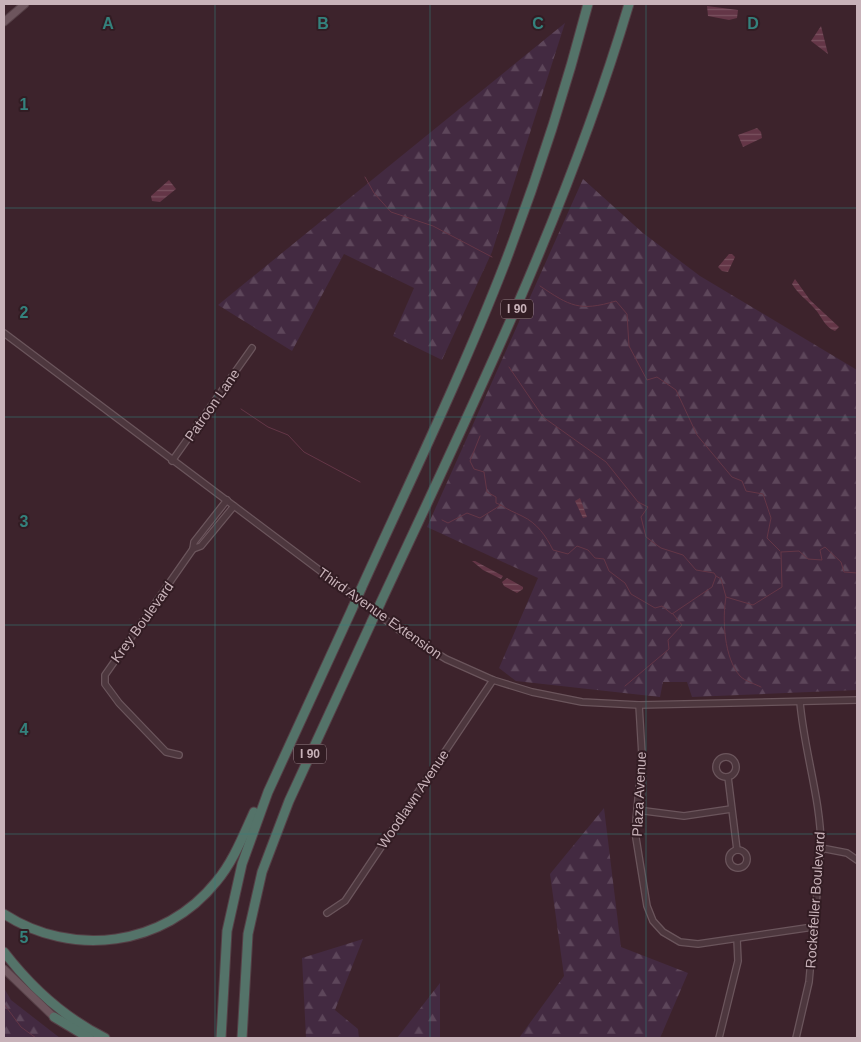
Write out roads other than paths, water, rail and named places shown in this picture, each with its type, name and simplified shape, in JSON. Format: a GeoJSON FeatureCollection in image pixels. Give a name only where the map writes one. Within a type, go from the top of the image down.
{"type":"FeatureCollection","features":[{"type":"Feature","properties":{"kind":"highway","name":"I 90"},"geometry":{"type":"LineString","coordinates":[[221,1038],[226,948],[235,889],[256,823],[289,746],[459,373],[504,263],[555,119],[588,4]]}},
{"type":"Feature","properties":{"kind":"highway","name":"I 90"},"geometry":{"type":"LineString","coordinates":[[242,1038],[248,934],[262,872],[288,801],[535,265],[588,130],[629,4]]}},
{"type":"Feature","properties":{"kind":"highway"},"geometry":{"type":"LineString","coordinates":[[4,914],[43,933],[85,941],[115,940],[133,936],[175,918],[203,897],[226,868],[271,776],[289,746]]}},
{"type":"Feature","properties":{"kind":"highway"},"geometry":{"type":"LineString","coordinates":[[4,952],[21,973],[53,1004],[79,1024],[105,1038]]}},
{"type":"Feature","properties":{"kind":"highway"},"geometry":{"type":"LineString","coordinates":[[54,1017],[80,1038]]}},
{"type":"Feature","properties":{"kind":"highway"},"geometry":{"type":"LineString","coordinates":[[54,1017],[89,1038]]}},
{"type":"Feature","properties":{"kind":"main road"},"geometry":{"type":"LineString","coordinates":[[4,22],[26,4]]}},
{"type":"Feature","properties":{"kind":"main road"},"geometry":{"type":"LineString","coordinates":[[4,969],[54,1017]]}},
{"type":"Feature","properties":{"kind":"street"},"geometry":{"type":"LineString","coordinates":[[14,13],[20,4]]}},
{"type":"Feature","properties":{"kind":"street","name":"Third Avenue Extension"},"geometry":{"type":"LineString","coordinates":[[4,334],[399,630],[448,660],[493,680],[532,692],[582,702],[639,705],[857,700]]}},
{"type":"Feature","properties":{"kind":"street","name":"Patroon Lane"},"geometry":{"type":"LineString","coordinates":[[172,461],[252,348]]}},
{"type":"Feature","properties":{"kind":"street","name":"Krey Boulevard"},"geometry":{"type":"LineString","coordinates":[[194,549],[194,542],[227,500]]}},
{"type":"Feature","properties":{"kind":"street","name":"Krey Boulevard"},"geometry":{"type":"LineString","coordinates":[[179,755],[166,752],[119,703],[108,689],[105,680],[106,671],[194,549],[201,546],[234,506]]}},
{"type":"Feature","properties":{"kind":"street","name":"Woodlawn Avenue"},"geometry":{"type":"LineString","coordinates":[[328,913],[345,901],[493,680]]}},
{"type":"Feature","properties":{"kind":"street","name":"Rockefeller Boulevard"},"geometry":{"type":"LineString","coordinates":[[796,1038],[809,982],[821,848],[821,829],[802,725],[800,702]]}},
{"type":"Feature","properties":{"kind":"street","name":"Plaza Avenue"},"geometry":{"type":"LineString","coordinates":[[639,705],[642,755],[635,832],[649,914],[658,927],[669,936],[689,943],[737,939],[813,927]]}},
{"type":"Feature","properties":{"kind":"street"},"geometry":{"type":"LineString","coordinates":[[728,777],[737,850]]}},
{"type":"Feature","properties":{"kind":"street"},"geometry":{"type":"LineString","coordinates":[[637,810],[684,816],[731,809]]}},
{"type":"Feature","properties":{"kind":"street"},"geometry":{"type":"LineString","coordinates":[[821,848],[847,853],[857,860]]}},
{"type":"Feature","properties":{"kind":"street"},"geometry":{"type":"LineString","coordinates":[[719,1038],[738,961],[737,939]]}},
{"type":"Feature","properties":{"kind":"waterway"},"geometry":{"type":"LineString","coordinates":[[365,177],[374,193],[391,212],[433,226],[492,257]]}},
{"type":"Feature","properties":{"kind":"waterway"},"geometry":{"type":"LineString","coordinates":[[540,286],[575,305],[593,306],[616,301],[627,314],[629,346],[647,380],[657,377],[676,390],[697,435],[732,477],[742,481],[746,491],[763,494],[771,518],[767,538],[780,551]]}},
{"type":"Feature","properties":{"kind":"waterway"},"geometry":{"type":"LineString","coordinates":[[509,367],[543,417],[606,462],[638,502],[648,507],[641,517],[646,537],[661,548],[683,555],[696,570],[714,573],[716,576]]}},
{"type":"Feature","properties":{"kind":"waterway"},"geometry":{"type":"LineString","coordinates":[[241,409],[268,427],[288,435],[304,452],[360,482]]}},
{"type":"Feature","properties":{"kind":"waterway"},"geometry":{"type":"LineString","coordinates":[[480,436],[470,461],[474,469],[484,472],[487,492],[496,497],[496,503],[501,505]]}},
{"type":"Feature","properties":{"kind":"waterway"},"geometry":{"type":"LineString","coordinates":[[442,520],[448,523],[467,513],[480,518],[501,505],[537,526],[553,550],[568,554],[577,546],[588,550],[595,558],[604,559],[609,571],[625,583],[631,594],[655,608],[662,606],[672,614],[712,587],[716,576],[721,579],[726,597],[753,605],[782,587],[781,552],[799,551],[808,559],[822,560],[820,550],[825,547],[841,562],[844,572],[857,573]]}},
{"type":"Feature","properties":{"kind":"waterway"},"geometry":{"type":"LineString","coordinates":[[726,597],[724,627],[727,649],[740,676],[761,687]]}},
{"type":"Feature","properties":{"kind":"waterway"},"geometry":{"type":"LineString","coordinates":[[625,686],[669,649],[668,640],[682,625],[673,614]]}},
{"type":"Feature","properties":{"kind":"waterway"},"geometry":{"type":"LineString","coordinates":[[4,1004],[21,1027],[36,1038]]}}]}
